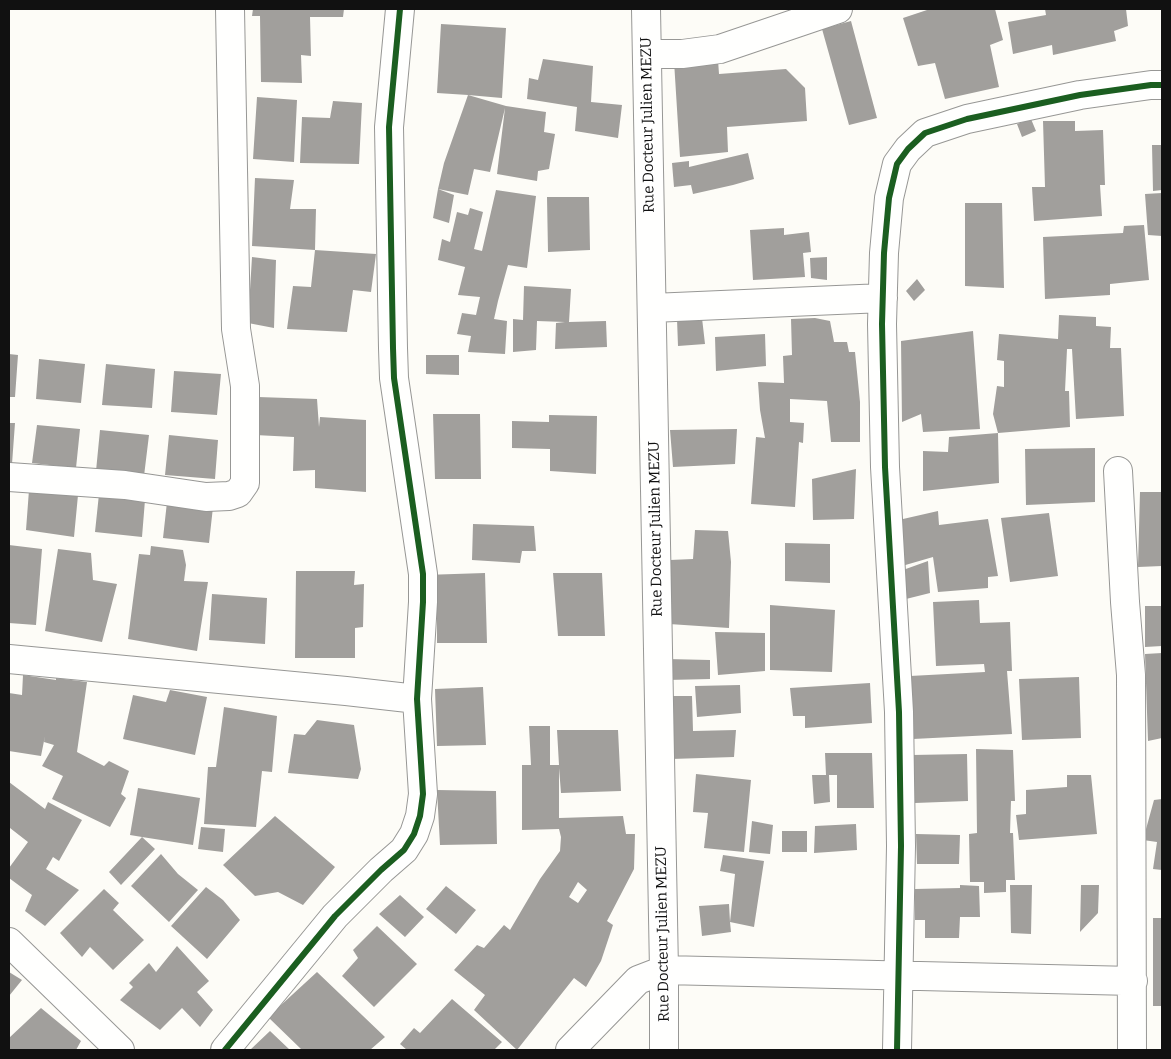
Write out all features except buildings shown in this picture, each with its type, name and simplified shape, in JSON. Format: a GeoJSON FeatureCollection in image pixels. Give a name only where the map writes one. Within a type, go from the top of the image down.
{"type":"FeatureCollection","features":[{"type":"Feature","properties":{"kind":"street"},"geometry":{"type":"LineString","coordinates":[[9,477],[125,485],[206,497],[229,496],[238,493],[245,483],[245,386],[236,329],[230,9]]}},
{"type":"Feature","properties":{"kind":"street"},"geometry":{"type":"LineString","coordinates":[[225,1050],[336,916],[381,870],[404,850],[414,834],[420,816],[423,794],[417,699],[424,602],[423,574],[394,378],[393,338],[389,127],[400,9]]}},
{"type":"Feature","properties":{"kind":"street","name":"Rue Docteur Julien MEZU"},"geometry":{"type":"LineString","coordinates":[[646,9],[664,1050]]}},
{"type":"Feature","properties":{"kind":"street"},"geometry":{"type":"LineString","coordinates":[[648,54],[682,54],[720,49],[838,9]]}},
{"type":"Feature","properties":{"kind":"street"},"geometry":{"type":"LineString","coordinates":[[897,1050],[900,975],[901,846],[899,712],[885,467],[882,324],[884,253],[889,198],[897,164],[908,149],[925,133],[967,119],[1080,95],[1162,85]]}},
{"type":"Feature","properties":{"kind":"street"},"geometry":{"type":"LineString","coordinates":[[652,308],[883,298]]}},
{"type":"Feature","properties":{"kind":"street"},"geometry":{"type":"LineString","coordinates":[[1118,471],[1131,675],[1132,1050]]}},
{"type":"Feature","properties":{"kind":"street"},"geometry":{"type":"LineString","coordinates":[[9,659],[417,699]]}},
{"type":"Feature","properties":{"kind":"street"},"geometry":{"type":"LineString","coordinates":[[9,942],[120,1050]]}},
{"type":"Feature","properties":{"kind":"street"},"geometry":{"type":"LineString","coordinates":[[570,1050],[638,980],[664,970],[1133,981]]}},
{"type":"Feature","properties":{"kind":"cycle path"},"geometry":{"type":"LineString","coordinates":[[225,1050],[335,916],[404,850],[414,834],[420,816],[423,794],[417,699],[423,574],[394,378],[393,348],[389,127],[400,9]]}},
{"type":"Feature","properties":{"kind":"cycle path"},"geometry":{"type":"LineString","coordinates":[[897,1050],[901,846],[899,712],[885,467],[882,324],[884,253],[889,198],[897,164],[908,149],[925,133],[967,119],[1080,95],[1162,85]]}}]}
